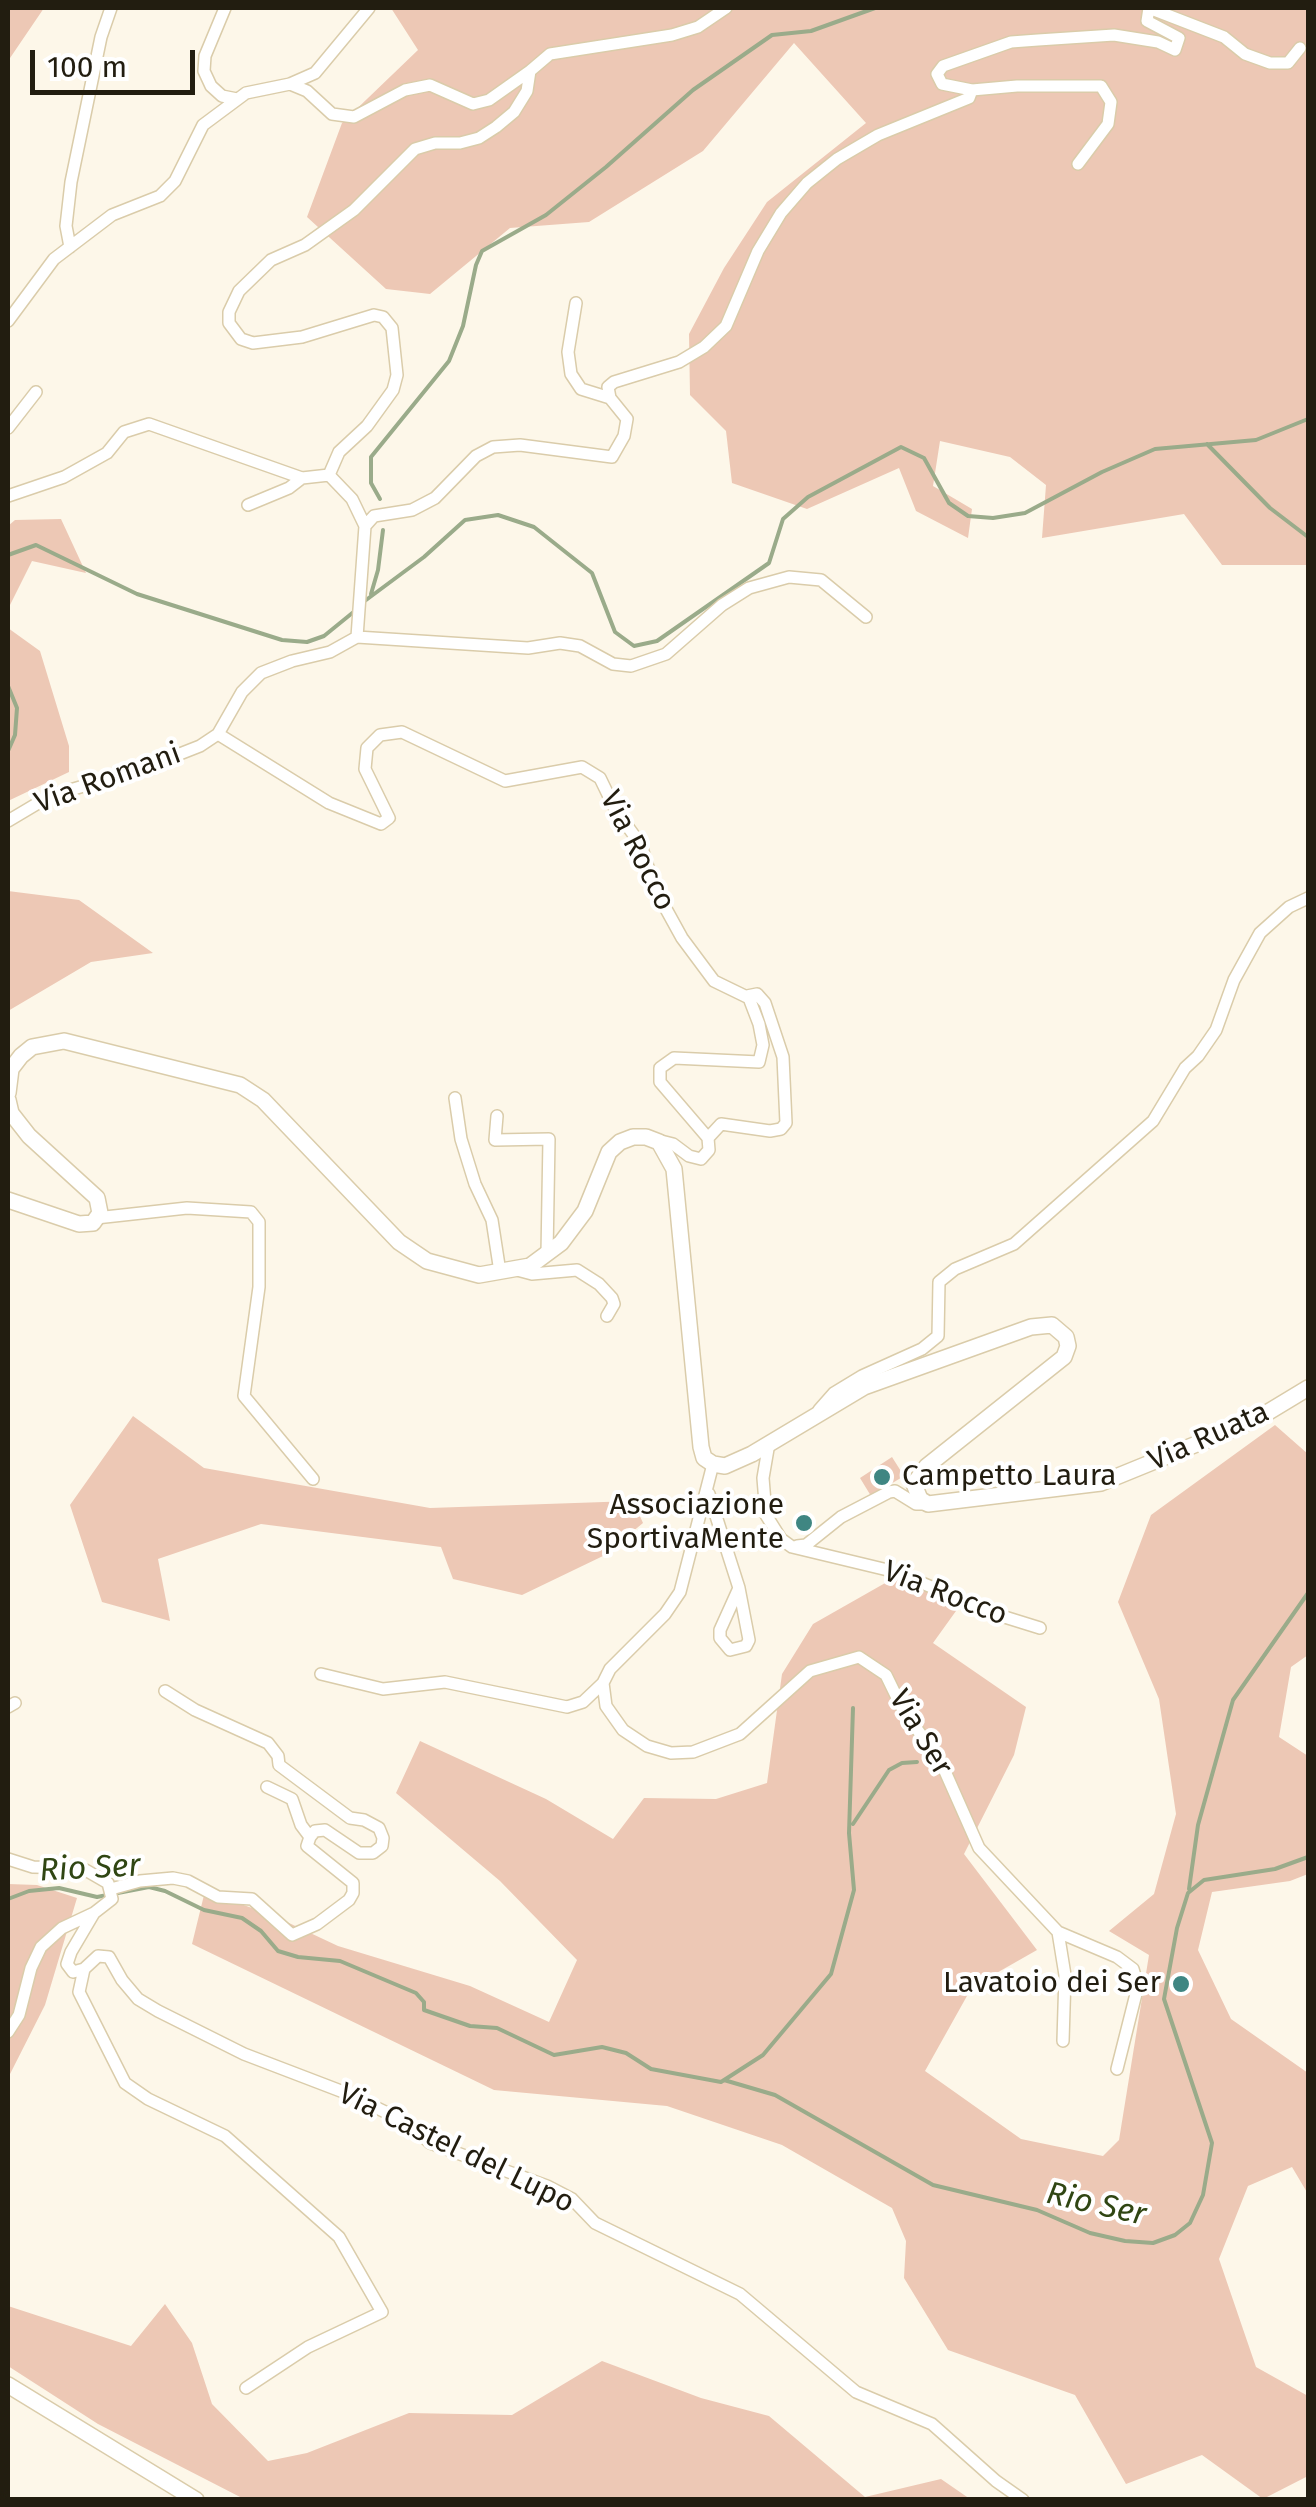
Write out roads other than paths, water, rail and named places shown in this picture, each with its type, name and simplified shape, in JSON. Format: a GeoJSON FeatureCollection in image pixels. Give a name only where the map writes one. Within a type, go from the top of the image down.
{"type":"FeatureCollection","features":[{"type":"Feature","properties":{"kind":"street"},"geometry":{"type":"LineString","coordinates":[[70,247],[66,226],[71,182],[101,37],[111,8]]}},
{"type":"Feature","properties":{"kind":"street"},"geometry":{"type":"LineString","coordinates":[[225,8],[205,56],[204,71],[211,86],[222,96],[238,99]]}},
{"type":"Feature","properties":{"kind":"street"},"geometry":{"type":"LineString","coordinates":[[8,321],[54,260],[112,216],[160,196],[175,181],[203,124],[246,93],[290,84],[314,73],[369,8]]}},
{"type":"Feature","properties":{"kind":"street"},"geometry":{"type":"LineString","coordinates":[[290,84],[307,91],[332,114],[354,117],[405,90],[430,84],[473,104],[489,100],[550,54],[672,35],[698,28],[726,8]]}},
{"type":"Feature","properties":{"kind":"street"},"geometry":{"type":"LineString","coordinates":[[1078,164],[1108,124],[1111,102],[1101,86],[972,90],[942,84],[937,74],[943,66],[1011,42],[1114,35],[1158,42],[1175,50],[1179,38],[1147,21],[1149,8],[1224,36],[1245,54],[1270,63],[1288,62],[1300,48]]}},
{"type":"Feature","properties":{"kind":"street"},"geometry":{"type":"LineString","coordinates":[[329,475],[339,452],[368,426],[393,390],[397,375],[392,328],[383,317],[374,315],[302,336],[252,343],[232,331],[228,312],[232,302],[270,260],[306,246],[354,210],[416,149],[435,142],[460,143],[479,138],[496,127],[514,112],[526,90],[530,71]]}},
{"type":"Feature","properties":{"kind":"street"},"geometry":{"type":"LineString","coordinates":[[365,526],[374,516],[412,510],[436,498],[476,456],[494,447],[520,444],[612,457],[624,436],[627,419],[606,392],[614,382],[680,362],[726,326],[758,251],[781,213],[807,183],[837,159],[878,135],[968,98],[972,90]]}},
{"type":"Feature","properties":{"kind":"street"},"geometry":{"type":"LineString","coordinates":[[576,303],[568,352],[572,374],[581,389],[610,398]]}},
{"type":"Feature","properties":{"kind":"street"},"geometry":{"type":"LineString","coordinates":[[8,428],[36,392]]}},
{"type":"Feature","properties":{"kind":"street"},"geometry":{"type":"LineString","coordinates":[[8,496],[64,477],[107,453],[124,432],[149,424],[302,478],[329,475]]}},
{"type":"Feature","properties":{"kind":"street"},"geometry":{"type":"LineString","coordinates":[[329,475],[352,500],[365,526],[357,637],[528,648],[560,643],[580,646],[613,664],[631,666],[666,654],[722,605],[749,588],[788,577],[821,580],[866,617]]}},
{"type":"Feature","properties":{"kind":"street"},"geometry":{"type":"LineString","coordinates":[[248,504],[289,488],[302,478]]}},
{"type":"Feature","properties":{"kind":"street","name":"Via Romani"},"geometry":{"type":"LineString","coordinates":[[8,821],[32,804],[200,746],[218,734],[242,692],[261,673],[330,652],[357,637]]}},
{"type":"Feature","properties":{"kind":"street","name":"Via Rocco"},"geometry":{"type":"LineString","coordinates":[[218,734],[329,803],[381,824],[389,818],[365,769],[367,748],[380,735],[402,732],[505,781],[582,767],[600,778],[615,809],[641,845],[654,889],[682,938],[714,982],[748,996],[757,994],[766,1002],[783,1057],[786,1123],[781,1129],[721,1124],[708,1138],[709,1150],[701,1159],[673,1144],[646,1137]]}},
{"type":"Feature","properties":{"kind":"street"},"geometry":{"type":"LineString","coordinates":[[816,1414],[834,1392],[938,1336],[940,1282],[955,1269],[1020,1239],[1153,1120],[1185,1068],[1216,1030],[1234,980],[1260,933],[1289,907],[1308,898]]}},
{"type":"Feature","properties":{"kind":"street"},"geometry":{"type":"LineString","coordinates":[[708,1138],[660,1082],[660,1068],[674,1058],[713,1063],[760,1062],[763,1045],[748,996]]}},
{"type":"Feature","properties":{"kind":"street"},"geometry":{"type":"LineString","coordinates":[[8,1200],[79,1224],[92,1223],[100,1213],[97,1198],[29,1136],[11,1113],[11,1069],[32,1048],[64,1041],[240,1085],[263,1100],[399,1242],[428,1262],[479,1274],[577,1270],[612,1298],[614,1304],[608,1316]]}},
{"type":"Feature","properties":{"kind":"street"},"geometry":{"type":"LineString","coordinates":[[455,1098],[475,1184],[492,1220],[508,1271]]}},
{"type":"Feature","properties":{"kind":"street"},"geometry":{"type":"LineString","coordinates":[[497,1116],[496,1140],[549,1139],[547,1254]]}},
{"type":"Feature","properties":{"kind":"street"},"geometry":{"type":"LineString","coordinates":[[508,1271],[547,1254],[575,1228],[609,1152],[633,1137],[659,1142],[674,1169],[701,1447],[704,1458],[724,1466],[864,1387],[906,1370],[1031,1327],[1052,1325],[1060,1330],[1068,1346],[1064,1357],[918,1476],[914,1484],[920,1499],[928,1504]]}},
{"type":"Feature","properties":{"kind":"street"},"geometry":{"type":"LineString","coordinates":[[96,1218],[186,1208],[252,1212],[258,1222],[259,1287],[244,1396],[313,1479]]}},
{"type":"Feature","properties":{"kind":"street","name":"Via Ruata"},"geometry":{"type":"LineString","coordinates":[[928,1504],[1101,1483],[1226,1432],[1308,1388]]}},
{"type":"Feature","properties":{"kind":"street"},"geometry":{"type":"LineString","coordinates":[[769,1443],[764,1478],[766,1514],[781,1539],[792,1546],[806,1545],[841,1517],[888,1492],[896,1491],[916,1504],[928,1504]]}},
{"type":"Feature","properties":{"kind":"street"},"geometry":{"type":"LineString","coordinates":[[322,1674],[383,1689],[445,1682],[568,1708],[583,1702],[680,1592],[713,1464]]}},
{"type":"Feature","properties":{"kind":"street"},"geometry":{"type":"LineString","coordinates":[[707,1490],[739,1588],[749,1640],[746,1646],[730,1650],[720,1638],[720,1630],[739,1588]]}},
{"type":"Feature","properties":{"kind":"street","name":"Via Rocco"},"geometry":{"type":"LineString","coordinates":[[792,1546],[896,1572],[995,1614],[1040,1628]]}},
{"type":"Feature","properties":{"kind":"street","name":"Via Ser"},"geometry":{"type":"LineString","coordinates":[[602,1683],[606,1706],[623,1730],[647,1746],[693,1752],[740,1734],[810,1671],[859,1657],[886,1676],[904,1712],[940,1760],[980,1848],[1058,1932],[1133,1968],[1138,1986],[1117,2069]]}},
{"type":"Feature","properties":{"kind":"street"},"geometry":{"type":"LineString","coordinates":[[165,1691],[195,1710],[268,1743],[278,1756],[279,1765],[350,1818],[379,1828],[383,1838],[382,1846],[373,1853],[359,1853],[324,1830],[310,1837],[307,1846],[347,1875],[353,1883],[353,1893],[300,1934],[292,1935],[279,1927],[252,1899],[218,1897],[173,1878],[140,1881],[112,1893],[94,1913],[67,1964],[73,1972],[84,1968],[80,1992],[125,2083],[148,2099],[225,2136],[339,2237],[382,2312],[308,2347],[246,2388]]}},
{"type":"Feature","properties":{"kind":"street"},"geometry":{"type":"LineString","coordinates":[[267,1788],[292,1798],[301,1825],[310,1837]]}},
{"type":"Feature","properties":{"kind":"street"},"geometry":{"type":"LineString","coordinates":[[8,1859],[33,1867],[82,1868],[103,1878],[112,1893]]}},
{"type":"Feature","properties":{"kind":"street"},"geometry":{"type":"LineString","coordinates":[[8,2032],[18,2016],[41,1947],[62,1928],[94,1913]]}},
{"type":"Feature","properties":{"kind":"street"},"geometry":{"type":"LineString","coordinates":[[1058,1932],[1065,1975],[1063,2041]]}},
{"type":"Feature","properties":{"kind":"street","name":"Via Castel del Lupo"},"geometry":{"type":"LineString","coordinates":[[84,1968],[98,1956],[109,1956],[138,1999],[158,2011],[244,2054],[346,2093],[410,2124],[430,2143],[547,2186],[572,2199],[595,2223],[740,2294],[856,2392],[932,2424],[1023,2500]]}},
{"type":"Feature","properties":{"kind":"street"},"geometry":{"type":"LineString","coordinates":[[8,2385],[196,2500]]}},
{"type":"Feature","properties":{"kind":"waterway"},"geometry":{"type":"LineString","coordinates":[[380,499],[371,483],[371,457],[449,361],[463,326],[482,251],[546,215],[693,90],[772,35],[811,31],[875,8]]}},
{"type":"Feature","properties":{"kind":"waterway"},"geometry":{"type":"LineString","coordinates":[[362,603],[424,557],[465,520],[498,515],[534,527],[592,573],[615,632],[634,646],[657,641],[769,563],[783,519],[808,497],[901,447],[924,458],[949,503],[968,516],[993,518],[1025,513],[1155,449],[1256,440],[1308,419]]}},
{"type":"Feature","properties":{"kind":"waterway"},"geometry":{"type":"LineString","coordinates":[[1207,444],[1270,508],[1308,537]]}},
{"type":"Feature","properties":{"kind":"waterway"},"geometry":{"type":"LineString","coordinates":[[371,594],[383,530]]}},
{"type":"Feature","properties":{"kind":"waterway"},"geometry":{"type":"LineString","coordinates":[[8,555],[36,545],[137,594],[282,640],[307,642],[324,636],[356,610]]}},
{"type":"Feature","properties":{"kind":"waterway"},"geometry":{"type":"LineString","coordinates":[[8,686],[17,708],[15,735],[8,751]]}},
{"type":"Feature","properties":{"kind":"waterway"},"geometry":{"type":"LineString","coordinates":[[1189,1889],[1198,1825],[1233,1700],[1308,1593]]}},
{"type":"Feature","properties":{"kind":"waterway","name":"Rio Ser"},"geometry":{"type":"LineString","coordinates":[[8,1899],[29,1891],[59,1888],[97,1897],[149,1887],[165,1891],[204,1910],[242,1918],[261,1931],[278,1951],[340,1961],[416,1993],[424,2002],[424,2010],[470,2026],[497,2028],[554,2055],[602,2047],[626,2053],[651,2069],[721,2082],[763,2055],[831,1974],[854,1890],[849,1833],[853,1708]]}},
{"type":"Feature","properties":{"kind":"waterway","name":"Rio Ser"},"geometry":{"type":"LineString","coordinates":[[853,1824],[889,1770],[902,1763],[917,1762]]}},
{"type":"Feature","properties":{"kind":"waterway","name":"Rio Ser"},"geometry":{"type":"LineString","coordinates":[[724,2080],[775,2095],[933,2185],[1037,2210],[1090,2233],[1125,2241],[1153,2243],[1175,2235],[1190,2223],[1203,2195],[1212,2143],[1164,1999],[1188,1893],[1204,1880],[1275,1869],[1308,1857]]}},
{"type":"Feature","properties":{"kind":"place","name":"Campetto Laura"},"geometry":{"type":"Point","coordinates":[882,1477]}},
{"type":"Feature","properties":{"kind":"place","name":"Associazione SportivaMente"},"geometry":{"type":"Point","coordinates":[804,1523]}},
{"type":"Feature","properties":{"kind":"place","name":"Lavatoio dei Ser"},"geometry":{"type":"Point","coordinates":[1181,1984]}}]}
